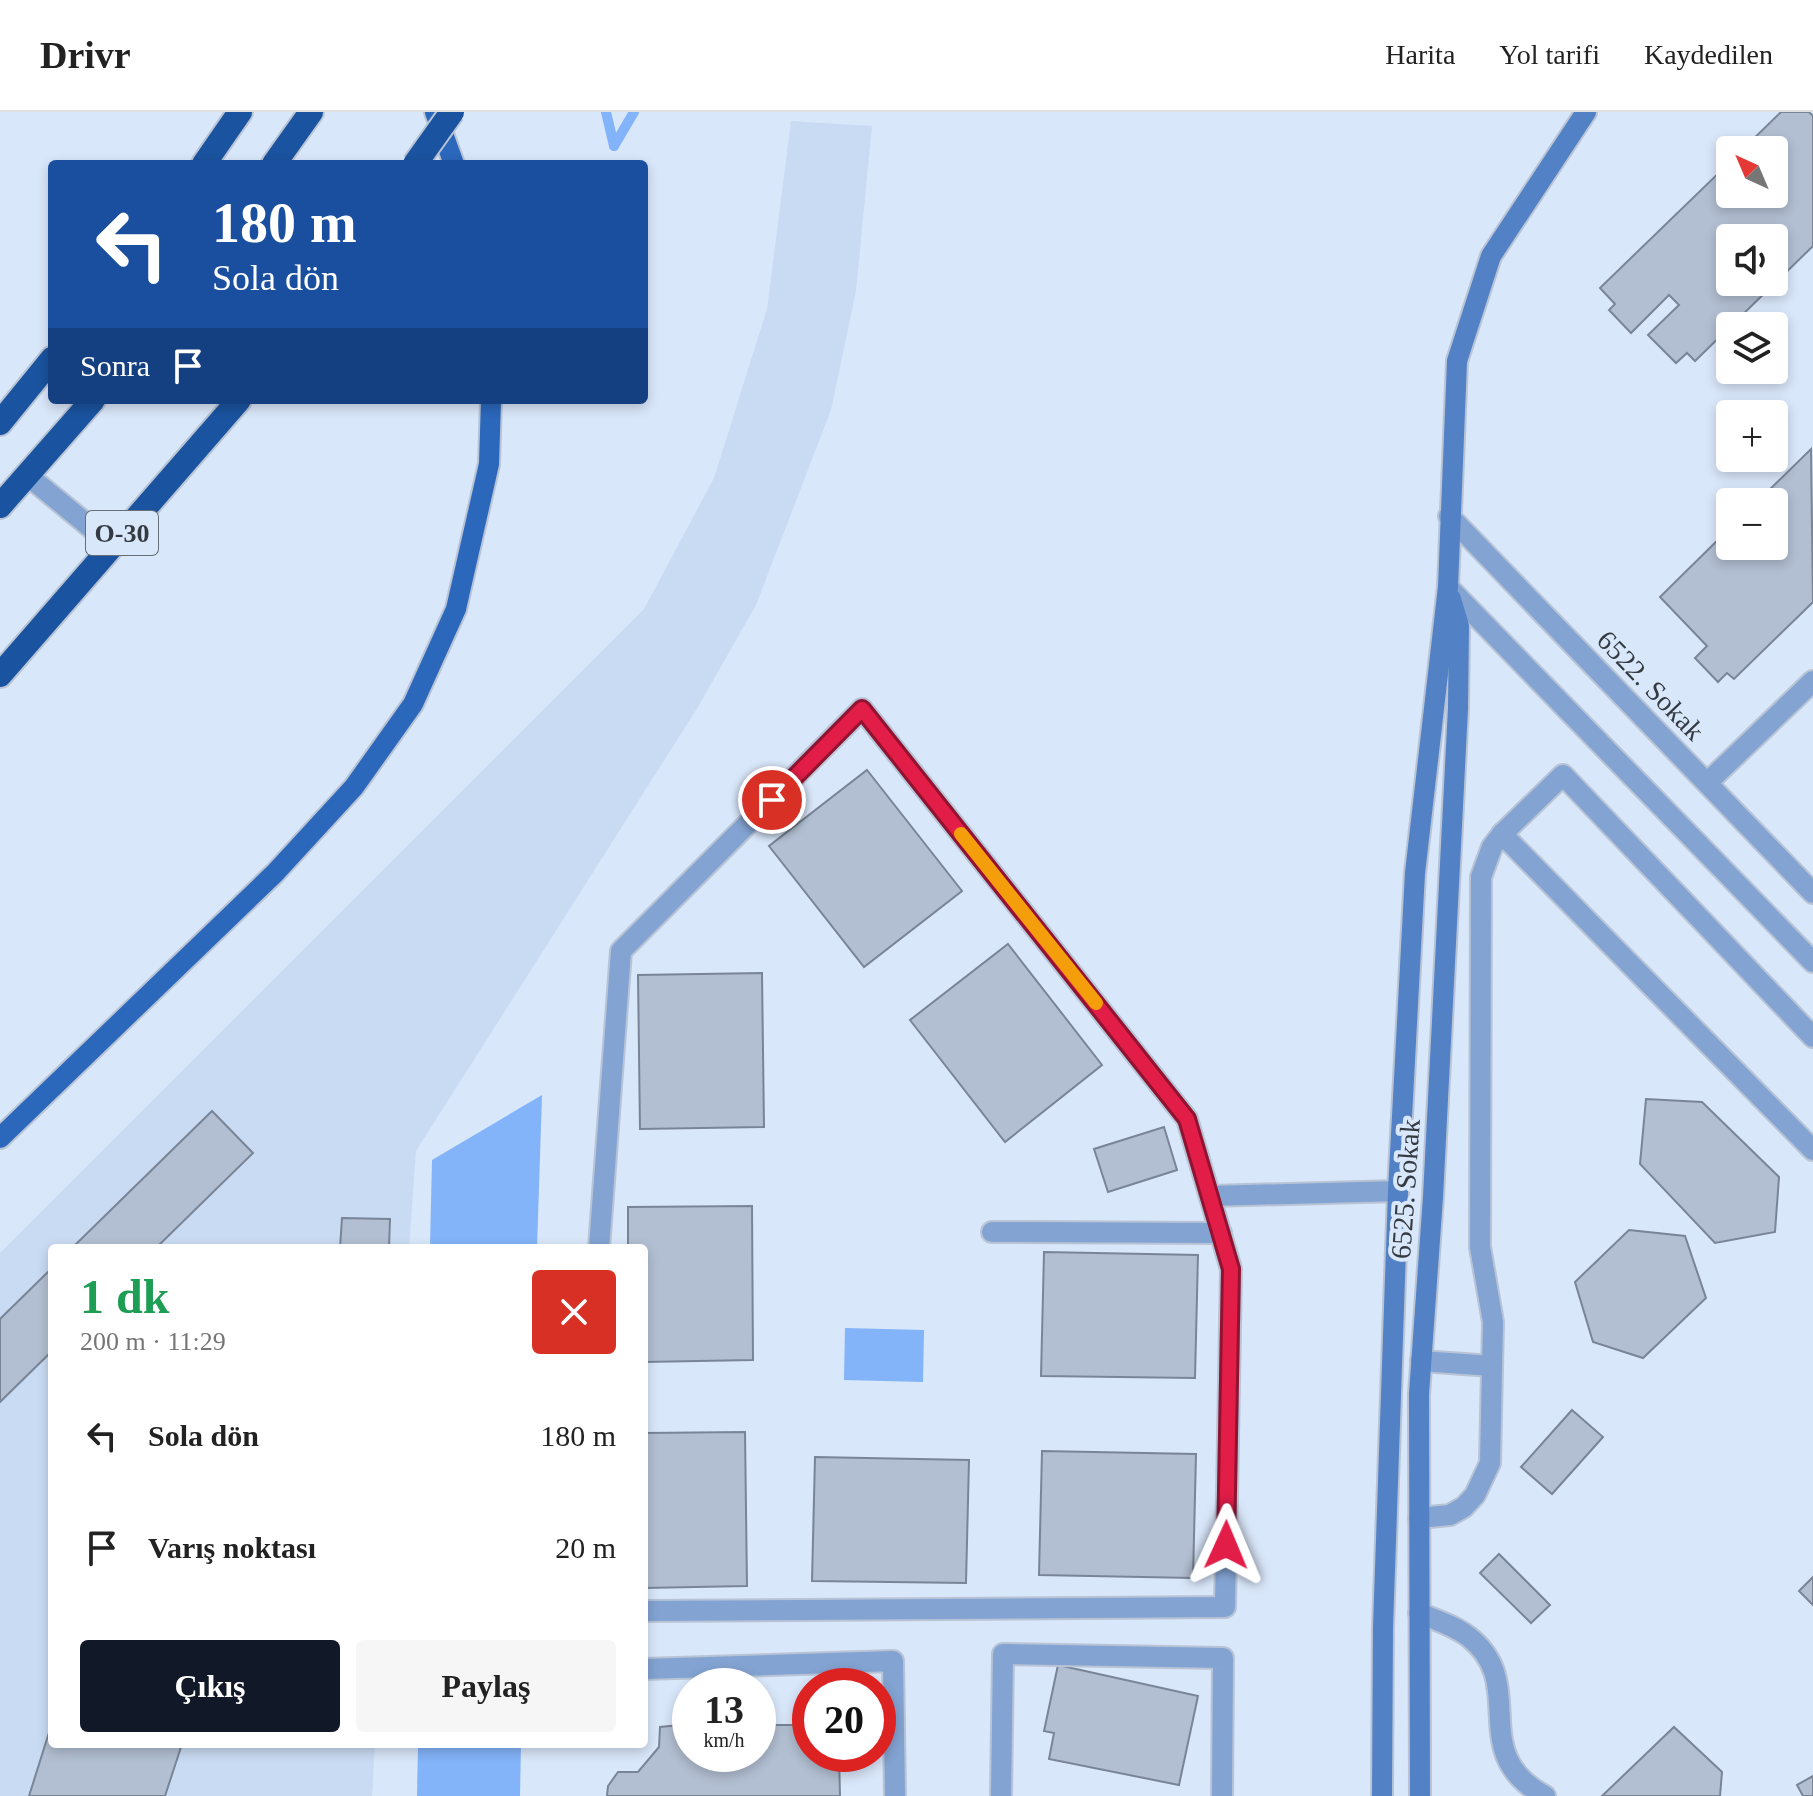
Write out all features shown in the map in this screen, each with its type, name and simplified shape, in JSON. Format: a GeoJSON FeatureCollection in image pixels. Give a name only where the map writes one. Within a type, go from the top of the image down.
{"type":"FeatureCollection","features":[{"type":"Feature","properties":{"kind":"highway"},"geometry":{"type":"LineString","coordinates":[[207,160],[240,112]]}},
{"type":"Feature","properties":{"kind":"highway"},"geometry":{"type":"LineString","coordinates":[[277,160],[311,112]]}},
{"type":"Feature","properties":{"kind":"highway"},"geometry":{"type":"LineString","coordinates":[[418,160],[452,112]]}},
{"type":"Feature","properties":{"kind":"highway"},"geometry":{"type":"LineString","coordinates":[[0,423],[48,364]]}},
{"type":"Feature","properties":{"kind":"highway"},"geometry":{"type":"LineString","coordinates":[[0,506],[89,404]]}},
{"type":"Feature","properties":{"kind":"highway","name":"O-30"},"geometry":{"type":"LineString","coordinates":[[0,677],[232,409]]}},
{"type":"Feature","properties":{"kind":"main road"},"geometry":{"type":"LineString","coordinates":[[435,112],[453,160]]}},
{"type":"Feature","properties":{"kind":"main road"},"geometry":{"type":"LineString","coordinates":[[0,1138],[275,873],[354,787],[413,704],[456,609],[489,464],[491,404]]}},
{"type":"Feature","properties":{"kind":"street","name":"6525. Sokak"},"geometry":{"type":"LineString","coordinates":[[1382,1796],[1383,1627],[1398,1191],[1415,873],[1448,587],[1457,361],[1491,256],[1586,112]]}},
{"type":"Feature","properties":{"kind":"street"},"geometry":{"type":"LineString","coordinates":[[27,475],[112,545]]}},
{"type":"Feature","properties":{"kind":"street","name":"6522. Sokak"},"geometry":{"type":"LineString","coordinates":[[1449,516],[1813,893]]}},
{"type":"Feature","properties":{"kind":"street","name":"6525. Sokak"},"geometry":{"type":"LineString","coordinates":[[1420,1796],[1421,1361],[1433,1197],[1458,708],[1459,626],[1448,587]]}},
{"type":"Feature","properties":{"kind":"street"},"geometry":{"type":"LineString","coordinates":[[1448,587],[1813,962]]}},
{"type":"Feature","properties":{"kind":"street"},"geometry":{"type":"LineString","coordinates":[[1707,783],[1813,681]]}},
{"type":"Feature","properties":{"kind":"street"},"geometry":{"type":"LineString","coordinates":[[599,1244],[621,951],[862,709],[1187,1119],[1231,1269],[1225,1607],[648,1611]]}},
{"type":"Feature","properties":{"kind":"street"},"geometry":{"type":"LineString","coordinates":[[1419,1518],[1450,1515],[1475,1495],[1490,1463],[1493,1322],[1480,1247],[1481,877],[1492,847],[1502,834],[1563,775],[1813,1037]]}},
{"type":"Feature","properties":{"kind":"street"},"geometry":{"type":"LineString","coordinates":[[1502,834],[1813,1150]]}},
{"type":"Feature","properties":{"kind":"street"},"geometry":{"type":"LineString","coordinates":[[1210,1196],[1398,1191]]}},
{"type":"Feature","properties":{"kind":"street"},"geometry":{"type":"LineString","coordinates":[[992,1232],[1221,1233]]}},
{"type":"Feature","properties":{"kind":"street"},"geometry":{"type":"LineString","coordinates":[[1421,1361],[1492,1366]]}},
{"type":"Feature","properties":{"kind":"street"},"geometry":{"type":"LineString","coordinates":[[1419,1613],[1459,1630],[1483,1650],[1499,1683],[1500,1732],[1507,1762],[1529,1788],[1545,1796]]}},
{"type":"Feature","properties":{"kind":"street"},"geometry":{"type":"LineString","coordinates":[[1001,1796],[1003,1654],[1223,1658],[1222,1796]]}},
{"type":"Feature","properties":{"kind":"street"},"geometry":{"type":"LineString","coordinates":[[648,1669],[893,1661],[895,1796]]}},
{"type":"Feature","properties":{"kind":"shaded area"},"geometry":{"type":"Polygon","coordinates":[[[791,121],[872,126],[856,291],[831,410],[756,605],[698,707],[416,1151],[409,1244],[48,1244],[48,1748],[375,1748],[372,1796],[0,1796],[0,1253],[644,609],[714,478],[767,309],[791,121]]]}},
{"type":"Feature","properties":{"kind":"water"},"geometry":{"type":"Polygon","coordinates":[[[542,1095],[537,1244],[430,1244],[432,1160],[542,1095]]]}},
{"type":"Feature","properties":{"kind":"water"},"geometry":{"type":"Polygon","coordinates":[[[845,1328],[924,1330],[923,1382],[844,1380],[845,1328]]]}},
{"type":"Feature","properties":{"kind":"water"},"geometry":{"type":"Polygon","coordinates":[[[418,1748],[521,1748],[520,1796],[417,1796],[418,1748]]]}},
{"type":"Feature","properties":{"kind":"building"},"geometry":{"type":"Polygon","coordinates":[[[1781,112],[1809,112],[1813,116],[1813,246],[1788,270],[1788,224],[1716,224],[1716,296],[1762,296],[1745,312],[1716,312],[1716,341],[1695,361],[1687,353],[1676,363],[1648,335],[1679,305],[1669,295],[1631,333],[1609,310],[1615,304],[1600,288],[1716,176],[1716,208],[1788,208],[1788,136],[1756,136],[1781,112]]]}},
{"type":"Feature","properties":{"kind":"building"},"geometry":{"type":"Polygon","coordinates":[[[1811,449],[1813,602],[1734,679],[1727,673],[1718,682],[1695,658],[1707,646],[1660,597],[1716,542],[1716,560],[1788,560],[1788,488],[1771,488],[1811,449]]]}},
{"type":"Feature","properties":{"kind":"building"},"geometry":{"type":"Polygon","coordinates":[[[867,770],[962,891],[864,967],[769,846],[867,770]]]}},
{"type":"Feature","properties":{"kind":"building"},"geometry":{"type":"Polygon","coordinates":[[[1008,944],[1102,1065],[1005,1142],[910,1020],[1008,944]]]}},
{"type":"Feature","properties":{"kind":"building"},"geometry":{"type":"Polygon","coordinates":[[[762,973],[764,1127],[640,1129],[638,975],[762,973]]]}},
{"type":"Feature","properties":{"kind":"building"},"geometry":{"type":"Polygon","coordinates":[[[1646,1099],[1702,1102],[1779,1177],[1775,1232],[1715,1243],[1640,1164],[1646,1099]]]}},
{"type":"Feature","properties":{"kind":"building"},"geometry":{"type":"Polygon","coordinates":[[[212,1111],[253,1153],[160,1244],[76,1244],[212,1111]]]}},
{"type":"Feature","properties":{"kind":"building"},"geometry":{"type":"Polygon","coordinates":[[[1164,1127],[1177,1170],[1108,1192],[1094,1149],[1164,1127]]]}},
{"type":"Feature","properties":{"kind":"building"},"geometry":{"type":"Polygon","coordinates":[[[752,1206],[753,1360],[648,1362],[648,1244],[628,1244],[628,1207],[752,1206]]]}},
{"type":"Feature","properties":{"kind":"building"},"geometry":{"type":"Polygon","coordinates":[[[342,1218],[390,1219],[389,1244],[340,1244],[342,1218]]]}},
{"type":"Feature","properties":{"kind":"building"},"geometry":{"type":"Polygon","coordinates":[[[1629,1230],[1685,1236],[1706,1298],[1643,1358],[1593,1342],[1575,1282],[1629,1230]]]}},
{"type":"Feature","properties":{"kind":"building"},"geometry":{"type":"Polygon","coordinates":[[[1044,1252],[1198,1255],[1195,1378],[1041,1376],[1044,1252]]]}},
{"type":"Feature","properties":{"kind":"building"},"geometry":{"type":"Polygon","coordinates":[[[48,1272],[48,1355],[0,1402],[0,1319],[48,1272]]]}},
{"type":"Feature","properties":{"kind":"building"},"geometry":{"type":"Polygon","coordinates":[[[1572,1410],[1603,1437],[1552,1494],[1521,1467],[1572,1410]]]}},
{"type":"Feature","properties":{"kind":"building"},"geometry":{"type":"Polygon","coordinates":[[[745,1432],[747,1586],[648,1588],[648,1433],[745,1432]]]}},
{"type":"Feature","properties":{"kind":"building"},"geometry":{"type":"Polygon","coordinates":[[[1042,1451],[1196,1454],[1193,1578],[1039,1575],[1042,1451]]]}},
{"type":"Feature","properties":{"kind":"building"},"geometry":{"type":"Polygon","coordinates":[[[815,1457],[969,1460],[966,1583],[812,1581],[815,1457]]]}},
{"type":"Feature","properties":{"kind":"building"},"geometry":{"type":"Polygon","coordinates":[[[1499,1554],[1550,1605],[1531,1623],[1480,1573],[1499,1554]]]}},
{"type":"Feature","properties":{"kind":"building"},"geometry":{"type":"Polygon","coordinates":[[[1813,1577],[1813,1605],[1799,1591],[1813,1577]]]}},
{"type":"Feature","properties":{"kind":"building"},"geometry":{"type":"Polygon","coordinates":[[[1058,1665],[1198,1696],[1179,1785],[1049,1759],[1054,1733],[1044,1731],[1058,1665]]]}},
{"type":"Feature","properties":{"kind":"building"},"geometry":{"type":"Polygon","coordinates":[[[776,1725],[792,1725],[792,1772],[839,1772],[840,1796],[607,1796],[608,1786],[618,1772],[638,1772],[659,1747],[660,1727],[672,1726],[672,1772],[776,1772],[776,1725]]]}},
{"type":"Feature","properties":{"kind":"building"},"geometry":{"type":"Polygon","coordinates":[[[1674,1727],[1722,1772],[1720,1796],[1602,1796],[1674,1727]]]}},
{"type":"Feature","properties":{"kind":"building"},"geometry":{"type":"Polygon","coordinates":[[[48,1736],[48,1748],[181,1748],[165,1796],[29,1796],[48,1736]]]}},
{"type":"Feature","properties":{"kind":"building"},"geometry":{"type":"Polygon","coordinates":[[[1813,1776],[1813,1796],[1803,1796],[1797,1785],[1813,1776]]]}},
{"type":"Feature","properties":{"kind":"waterway"},"geometry":{"type":"LineString","coordinates":[[606,112],[614,146]]}},
{"type":"Feature","properties":{"kind":"waterway"},"geometry":{"type":"LineString","coordinates":[[614,146],[634,112]]}},
{"type":"Feature","properties":{"kind":"slow traffic"},"geometry":{"type":"LineString","coordinates":[[961,834],[1096,1003]]}},
{"type":"Feature","properties":{"kind":"route"},"geometry":{"type":"LineString","coordinates":[[772,800],[862,709],[1187,1119],[1231,1269],[1226,1545]]}}]}
